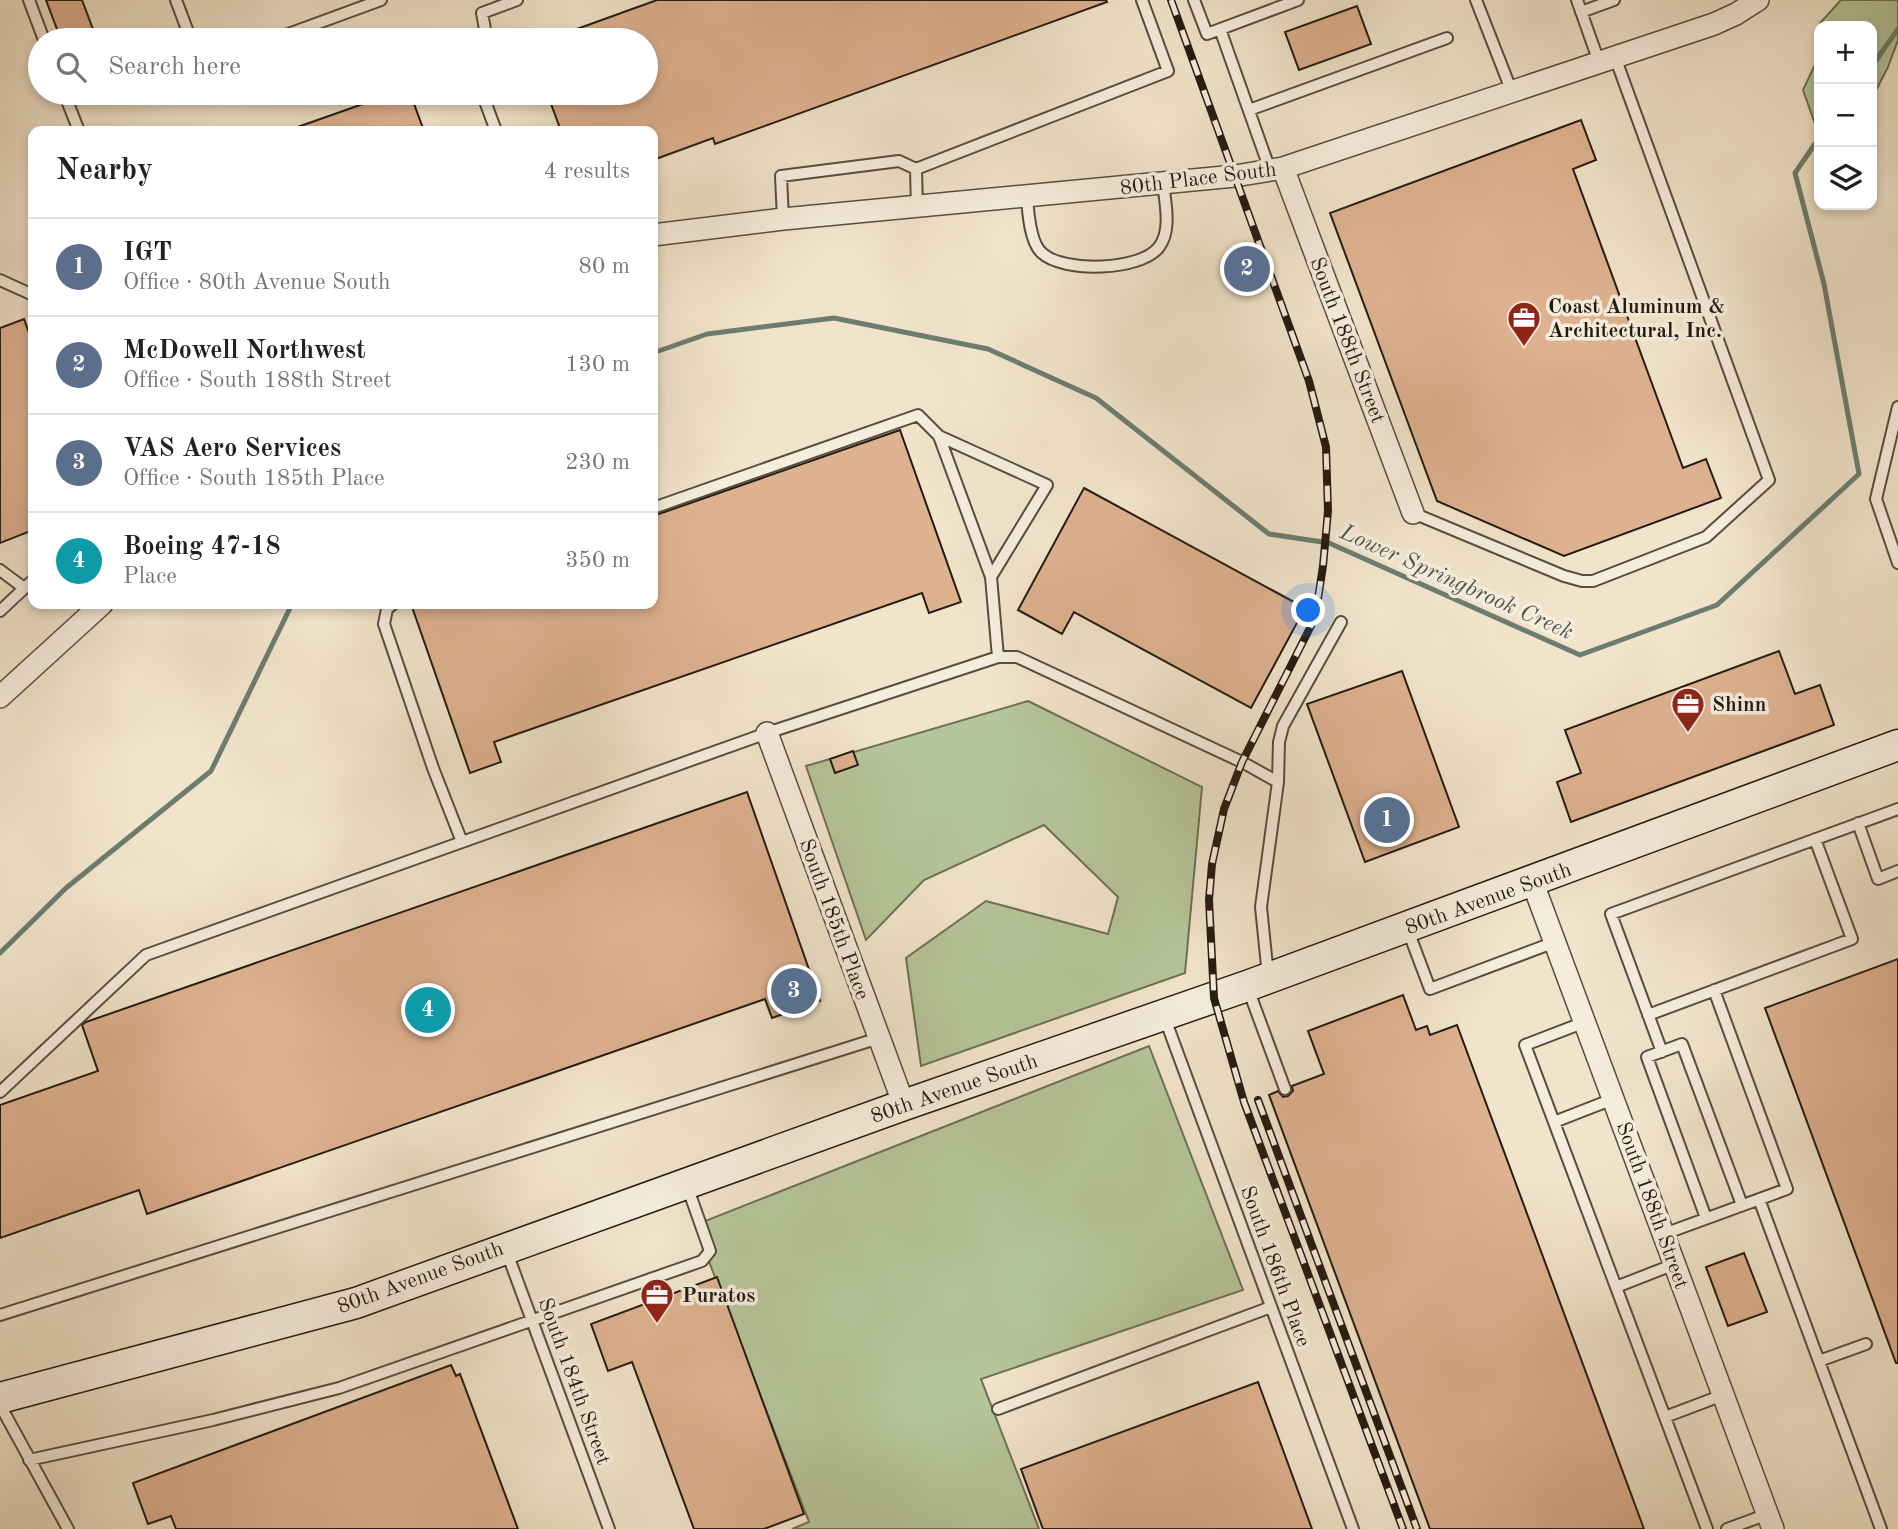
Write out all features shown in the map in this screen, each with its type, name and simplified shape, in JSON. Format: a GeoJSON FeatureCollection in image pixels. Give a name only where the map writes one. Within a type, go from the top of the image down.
{"type":"FeatureCollection","features":[{"type":"Feature","properties":{"kind":"street","name":"80th Place South"},"geometry":{"type":"LineString","coordinates":[[658,234],[783,219],[1027,197],[1277,169],[1714,24],[1758,0]]}},
{"type":"Feature","properties":{"kind":"street","name":"South 188th Street"},"geometry":{"type":"LineString","coordinates":[[1277,169],[1413,513]]}},
{"type":"Feature","properties":{"kind":"street"},"geometry":{"type":"LineString","coordinates":[[0,697],[97,609]]}},
{"type":"Feature","properties":{"kind":"street","name":"South 185th Place"},"geometry":{"type":"LineString","coordinates":[[766,733],[904,1105]]}},
{"type":"Feature","properties":{"kind":"street","name":"80th Avenue South"},"geometry":{"type":"LineString","coordinates":[[0,1398],[356,1303],[685,1182],[1257,983],[1898,745]]}},
{"type":"Feature","properties":{"kind":"street","name":"South 188th Street"},"geometry":{"type":"LineString","coordinates":[[1532,881],[1770,1521]]}},
{"type":"Feature","properties":{"kind":"lane"},"geometry":{"type":"LineString","coordinates":[[29,0],[40,28]]}},
{"type":"Feature","properties":{"kind":"lane"},"geometry":{"type":"LineString","coordinates":[[176,0],[186,28]]}},
{"type":"Feature","properties":{"kind":"lane"},"geometry":{"type":"LineString","coordinates":[[305,28],[381,0]]}},
{"type":"Feature","properties":{"kind":"lane"},"geometry":{"type":"LineString","coordinates":[[477,0],[484,28]]}},
{"type":"Feature","properties":{"kind":"lane"},"geometry":{"type":"LineString","coordinates":[[482,13],[517,0]]}},
{"type":"Feature","properties":{"kind":"lane"},"geometry":{"type":"LineString","coordinates":[[783,219],[781,176],[899,161],[916,169],[1168,71],[1142,0]]}},
{"type":"Feature","properties":{"kind":"lane"},"geometry":{"type":"LineString","coordinates":[[1194,0],[1207,34],[1298,0]]}},
{"type":"Feature","properties":{"kind":"lane"},"geometry":{"type":"LineString","coordinates":[[1476,0],[1512,92]]}},
{"type":"Feature","properties":{"kind":"lane"},"geometry":{"type":"LineString","coordinates":[[1413,513],[1564,576],[1593,581],[1706,537],[1769,480],[1607,60],[1577,0]]}},
{"type":"Feature","properties":{"kind":"lane"},"geometry":{"type":"LineString","coordinates":[[1581,12],[1614,0]]}},
{"type":"Feature","properties":{"kind":"lane"},"geometry":{"type":"LineString","coordinates":[[1220,29],[1249,110],[1277,169]]}},
{"type":"Feature","properties":{"kind":"lane"},"geometry":{"type":"LineString","coordinates":[[1249,110],[1447,38]]}},
{"type":"Feature","properties":{"kind":"lane"},"geometry":{"type":"LineString","coordinates":[[69,105],[77,126]]}},
{"type":"Feature","properties":{"kind":"lane"},"geometry":{"type":"LineString","coordinates":[[486,105],[494,126]]}},
{"type":"Feature","properties":{"kind":"lane"},"geometry":{"type":"LineString","coordinates":[[916,169],[918,208]]}},
{"type":"Feature","properties":{"kind":"lane"},"geometry":{"type":"LineString","coordinates":[[1027,197],[1030,226],[1040,252],[1057,262],[1080,266],[1124,265],[1153,253],[1160,246],[1166,216],[1163,183]]}},
{"type":"Feature","properties":{"kind":"lane"},"geometry":{"type":"LineString","coordinates":[[0,280],[28,293]]}},
{"type":"Feature","properties":{"kind":"lane"},"geometry":{"type":"LineString","coordinates":[[1898,407],[1876,499],[1898,563]]}},
{"type":"Feature","properties":{"kind":"lane"},"geometry":{"type":"LineString","coordinates":[[658,506],[918,415],[939,436],[1047,485],[991,576]]}},
{"type":"Feature","properties":{"kind":"lane"},"geometry":{"type":"LineString","coordinates":[[939,436],[991,576],[998,657]]}},
{"type":"Feature","properties":{"kind":"lane"},"geometry":{"type":"LineString","coordinates":[[0,570],[24,588]]}},
{"type":"Feature","properties":{"kind":"lane"},"geometry":{"type":"LineString","coordinates":[[0,611],[28,584]]}},
{"type":"Feature","properties":{"kind":"lane"},"geometry":{"type":"LineString","coordinates":[[387,609],[384,624],[462,842]]}},
{"type":"Feature","properties":{"kind":"lane"},"geometry":{"type":"LineString","coordinates":[[1285,1089],[1257,983],[1261,907],[1278,782],[1279,742],[1283,726],[1341,622]]}},
{"type":"Feature","properties":{"kind":"lane"},"geometry":{"type":"LineString","coordinates":[[0,1092],[146,955],[766,733],[998,657],[1017,657],[1242,762],[1278,782]]}},
{"type":"Feature","properties":{"kind":"lane"},"geometry":{"type":"LineString","coordinates":[[1662,1052],[1611,914],[1898,809]]}},
{"type":"Feature","properties":{"kind":"lane"},"geometry":{"type":"LineString","coordinates":[[1858,823],[1878,878],[1898,872]]}},
{"type":"Feature","properties":{"kind":"lane"},"geometry":{"type":"LineString","coordinates":[[1648,1015],[1852,939],[1815,839]]}},
{"type":"Feature","properties":{"kind":"lane"},"geometry":{"type":"LineString","coordinates":[[1406,928],[1430,989],[1555,942]]}},
{"type":"Feature","properties":{"kind":"lane"},"geometry":{"type":"LineString","coordinates":[[1664,1234],[1787,1189],[1714,990]]}},
{"type":"Feature","properties":{"kind":"lane","name":"South 186th Place"},"geometry":{"type":"LineString","coordinates":[[1164,1016],[1353,1529]]}},
{"type":"Feature","properties":{"kind":"lane"},"geometry":{"type":"LineString","coordinates":[[1585,1022],[1525,1045],[1707,1529]]}},
{"type":"Feature","properties":{"kind":"lane"},"geometry":{"type":"LineString","coordinates":[[0,1315],[879,1038]]}},
{"type":"Feature","properties":{"kind":"lane"},"geometry":{"type":"LineString","coordinates":[[1706,1218],[1647,1057],[1682,1044],[1742,1205]]}},
{"type":"Feature","properties":{"kind":"lane"},"geometry":{"type":"LineString","coordinates":[[1554,1122],[1614,1099]]}},
{"type":"Feature","properties":{"kind":"lane"},"geometry":{"type":"LineString","coordinates":[[29,1460],[213,1420],[339,1388],[702,1261],[710,1251],[685,1182]]}},
{"type":"Feature","properties":{"kind":"lane"},"geometry":{"type":"LineString","coordinates":[[1759,1199],[1881,1529]]}},
{"type":"Feature","properties":{"kind":"lane","name":"South 184th Street"},"geometry":{"type":"LineString","coordinates":[[505,1247],[609,1529]]}},
{"type":"Feature","properties":{"kind":"lane"},"geometry":{"type":"LineString","coordinates":[[1616,1286],[1675,1264]]}},
{"type":"Feature","properties":{"kind":"lane"},"geometry":{"type":"LineString","coordinates":[[998,1409],[1271,1307]]}},
{"type":"Feature","properties":{"kind":"lane"},"geometry":{"type":"LineString","coordinates":[[1819,1361],[1866,1344]]}},
{"type":"Feature","properties":{"kind":"lane"},"geometry":{"type":"LineString","coordinates":[[1665,1417],[1723,1395]]}},
{"type":"Feature","properties":{"kind":"lane"},"geometry":{"type":"LineString","coordinates":[[0,1405],[68,1529]]}},
{"type":"Feature","properties":{"kind":"lane"},"geometry":{"type":"LineString","coordinates":[[1727,1529],[1770,1521]]}},
{"type":"Feature","properties":{"kind":"green space"},"geometry":{"type":"Polygon","coordinates":[[[1841,0],[1898,0],[1898,40],[1877,88],[1877,21],[1822,21],[1841,0]]]}},
{"type":"Feature","properties":{"kind":"green space"},"geometry":{"type":"Polygon","coordinates":[[[1814,67],[1814,121],[1803,90],[1814,67]]]}},
{"type":"Feature","properties":{"kind":"green space"},"geometry":{"type":"Polygon","coordinates":[[[1028,701],[1202,787],[1185,973],[921,1066],[906,958],[986,901],[1108,934],[1118,897],[1044,825],[924,880],[866,940],[806,766],[1028,701]]]}},
{"type":"Feature","properties":{"kind":"green space"},"geometry":{"type":"Polygon","coordinates":[[[1149,1046],[1243,1290],[981,1379],[1039,1529],[792,1529],[809,1522],[695,1225],[1149,1046]]]}},
{"type":"Feature","properties":{"kind":"building"},"geometry":{"type":"Polygon","coordinates":[[[46,0],[82,0],[92,28],[56,28],[46,0]]]}},
{"type":"Feature","properties":{"kind":"building"},"geometry":{"type":"Polygon","coordinates":[[[657,0],[1107,2],[715,144],[713,138],[658,158],[658,126],[559,126],[551,105],[658,105],[658,28],[580,28],[657,0]]]}},
{"type":"Feature","properties":{"kind":"building"},"geometry":{"type":"Polygon","coordinates":[[[1357,6],[1371,44],[1299,70],[1285,32],[1357,6]]]}},
{"type":"Feature","properties":{"kind":"building"},"geometry":{"type":"Polygon","coordinates":[[[360,105],[414,105],[422,126],[300,126],[360,105]]]}},
{"type":"Feature","properties":{"kind":"building"},"geometry":{"type":"Polygon","coordinates":[[[1581,120],[1596,160],[1573,169],[1683,468],[1706,459],[1721,498],[1564,556],[1437,501],[1330,213],[1581,120]]]}},
{"type":"Feature","properties":{"kind":"building"},"geometry":{"type":"Polygon","coordinates":[[[1252,249],[1264,281],[1242,289],[1230,257],[1252,249]]]}},
{"type":"Feature","properties":{"kind":"building"},"geometry":{"type":"Polygon","coordinates":[[[24,319],[28,330],[28,532],[0,543],[0,328],[24,319]]]}},
{"type":"Feature","properties":{"kind":"building"},"geometry":{"type":"Polygon","coordinates":[[[900,430],[961,602],[929,613],[922,593],[494,742],[501,762],[470,773],[413,609],[658,609],[658,514],[900,430]]]}},
{"type":"Feature","properties":{"kind":"building"},"geometry":{"type":"Polygon","coordinates":[[[1084,488],[1305,608],[1251,708],[1074,612],[1062,634],[1018,610],[1084,488]]]}},
{"type":"Feature","properties":{"kind":"building"},"geometry":{"type":"Polygon","coordinates":[[[1779,651],[1795,694],[1820,685],[1834,725],[1571,822],[1557,782],[1581,773],[1565,730],[1779,651]]]}},
{"type":"Feature","properties":{"kind":"building"},"geometry":{"type":"Polygon","coordinates":[[[1402,671],[1459,827],[1365,862],[1307,704],[1402,671]]]}},
{"type":"Feature","properties":{"kind":"building"},"geometry":{"type":"Polygon","coordinates":[[[853,751],[858,765],[835,773],[830,759],[853,751]]]}},
{"type":"Feature","properties":{"kind":"building"},"geometry":{"type":"Polygon","coordinates":[[[747,792],[820,1001],[772,1018],[765,999],[147,1214],[139,1190],[0,1238],[0,1105],[98,1071],[82,1025],[86,1022],[747,792]]]}},
{"type":"Feature","properties":{"kind":"building"},"geometry":{"type":"Polygon","coordinates":[[[1898,959],[1898,1363],[1896,1363],[1765,1008],[1898,959]]]}},
{"type":"Feature","properties":{"kind":"building"},"geometry":{"type":"Polygon","coordinates":[[[1403,995],[1416,1030],[1427,1026],[1430,1035],[1457,1025],[1644,1529],[1430,1529],[1269,1095],[1278,1091],[1283,1097],[1288,1096],[1293,1091],[1292,1086],[1324,1074],[1308,1031],[1403,995]]]}},
{"type":"Feature","properties":{"kind":"building"},"geometry":{"type":"Polygon","coordinates":[[[1744,1253],[1767,1312],[1728,1326],[1706,1267],[1744,1253]]]}},
{"type":"Feature","properties":{"kind":"building"},"geometry":{"type":"Polygon","coordinates":[[[717,1277],[804,1514],[764,1529],[694,1529],[632,1362],[608,1371],[591,1324],[717,1277]]]}},
{"type":"Feature","properties":{"kind":"building"},"geometry":{"type":"Polygon","coordinates":[[[451,1365],[456,1376],[460,1374],[518,1529],[176,1529],[171,1516],[148,1524],[133,1483],[451,1365]]]}},
{"type":"Feature","properties":{"kind":"building"},"geometry":{"type":"Polygon","coordinates":[[[1258,1382],[1312,1529],[1043,1529],[1021,1469],[1258,1382]]]}},
{"type":"Feature","properties":{"kind":"waterway","name":"Lower Springbrook Creek"},"geometry":{"type":"LineString","coordinates":[[1877,59],[1898,29]]}},
{"type":"Feature","properties":{"kind":"waterway","name":"Lower Springbrook Creek"},"geometry":{"type":"LineString","coordinates":[[658,351],[707,334],[834,318],[988,349],[1096,398],[1269,534],[1329,543],[1580,655],[1717,605],[1859,474],[1824,284],[1795,173],[1814,145]]}},
{"type":"Feature","properties":{"kind":"waterway","name":"Lower Springbrook Creek"},"geometry":{"type":"LineString","coordinates":[[0,953],[66,888],[211,771],[290,609]]}},
{"type":"Feature","properties":{"kind":"railway"},"geometry":{"type":"LineString","coordinates":[[1171,0],[1309,381],[1326,447],[1328,511],[1315,618],[1242,762],[1224,809],[1212,864],[1209,900],[1214,998],[1244,1102],[1403,1529]]}},
{"type":"Feature","properties":{"kind":"railway"},"geometry":{"type":"LineString","coordinates":[[1258,1100],[1417,1529]]}},
{"type":"Feature","properties":{"kind":"place","name":"McDowell Northwest"},"geometry":{"type":"Point","coordinates":[1247,269]}},
{"type":"Feature","properties":{"kind":"place","name":"Coast Aluminum & Architectural, Inc."},"geometry":{"type":"Point","coordinates":[1524,348]}},
{"type":"Feature","properties":{"kind":"place","name":"Shinn"},"geometry":{"type":"Point","coordinates":[1688,734]}},
{"type":"Feature","properties":{"kind":"place","name":"IGT"},"geometry":{"type":"Point","coordinates":[1387,820]}},
{"type":"Feature","properties":{"kind":"place","name":"VAS Aero Services"},"geometry":{"type":"Point","coordinates":[794,991]}},
{"type":"Feature","properties":{"kind":"place","name":"Boeing 47-18"},"geometry":{"type":"Point","coordinates":[428,1010]}},
{"type":"Feature","properties":{"kind":"place","name":"Puratos"},"geometry":{"type":"Point","coordinates":[657,1325]}}]}
